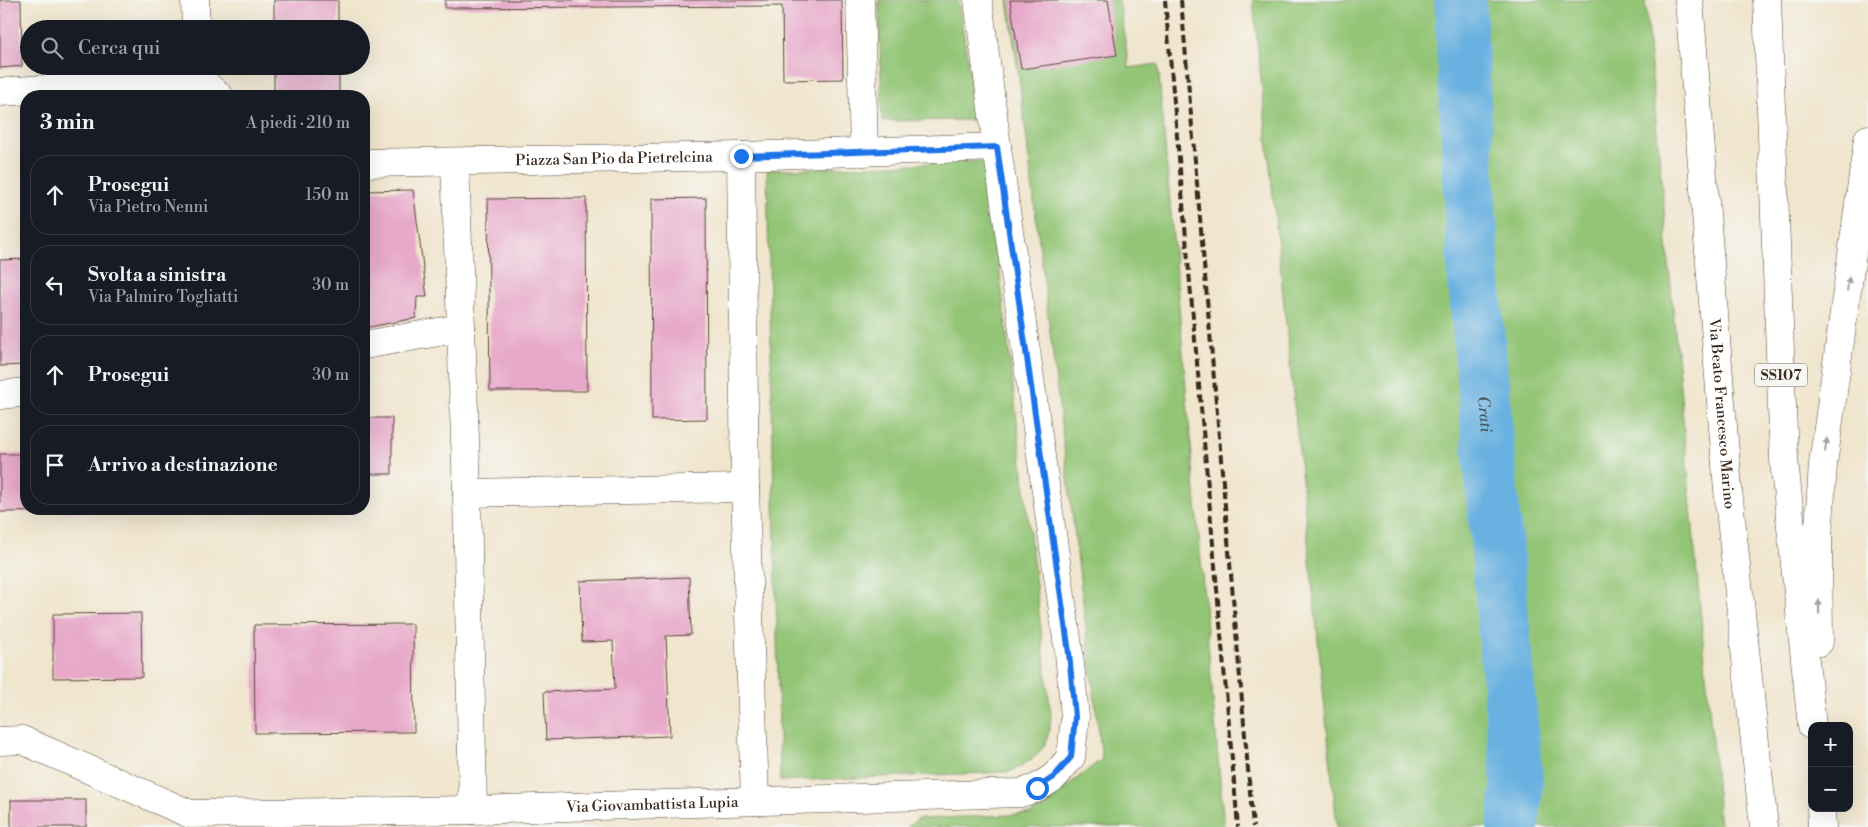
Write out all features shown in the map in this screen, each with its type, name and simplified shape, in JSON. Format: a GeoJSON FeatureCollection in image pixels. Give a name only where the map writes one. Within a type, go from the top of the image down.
{"type":"FeatureCollection","features":[{"type":"Feature","properties":{"kind":"street"},"geometry":{"type":"LineString","coordinates":[[195,0],[196,20]]}},
{"type":"Feature","properties":{"kind":"street"},"geometry":{"type":"LineString","coordinates":[[860,0],[864,152]]}},
{"type":"Feature","properties":{"kind":"street","name":"Via Giovambattista Lupia"},"geometry":{"type":"LineString","coordinates":[[0,741],[22,740],[190,814],[473,819],[755,801],[1020,793],[1037,788],[1054,777],[1071,757],[1075,717],[1069,653],[978,0]]}},
{"type":"Feature","properties":{"kind":"street","name":"Via Beato Francesco Marino"},"geometry":{"type":"LineString","coordinates":[[1689,0],[1728,490],[1764,827]]}},
{"type":"Feature","properties":{"kind":"street","name":"SS107"},"geometry":{"type":"LineString","coordinates":[[1769,8],[1784,460],[1812,722]]}},
{"type":"Feature","properties":{"kind":"street"},"geometry":{"type":"LineString","coordinates":[[0,92],[66,77],[134,75],[205,81]]}},
{"type":"Feature","properties":{"kind":"street"},"geometry":{"type":"LineString","coordinates":[[1821,722],[1818,539],[1823,464],[1868,138]]}},
{"type":"Feature","properties":{"kind":"street","name":"Piazza San Pio da Pietrelcina"},"geometry":{"type":"LineString","coordinates":[[370,164],[741,156],[997,147]]}},
{"type":"Feature","properties":{"kind":"street"},"geometry":{"type":"LineString","coordinates":[[741,156],[746,488],[755,801]]}},
{"type":"Feature","properties":{"kind":"street"},"geometry":{"type":"LineString","coordinates":[[455,162],[467,493],[473,819]]}},
{"type":"Feature","properties":{"kind":"street"},"geometry":{"type":"LineString","coordinates":[[370,344],[461,328]]}},
{"type":"Feature","properties":{"kind":"street"},"geometry":{"type":"LineString","coordinates":[[0,395],[20,393]]}},
{"type":"Feature","properties":{"kind":"street"},"geometry":{"type":"LineString","coordinates":[[467,493],[746,488]]}},
{"type":"Feature","properties":{"kind":"green space"},"geometry":{"type":"Polygon","coordinates":[[[879,0],[958,0],[977,120],[882,121],[879,0]]]}},
{"type":"Feature","properties":{"kind":"green space"},"geometry":{"type":"Polygon","coordinates":[[[1008,0],[1119,0],[1129,68],[1158,64],[1224,827],[907,827],[918,819],[1031,814],[1102,759],[1008,0]]]}},
{"type":"Feature","properties":{"kind":"green space"},"geometry":{"type":"Polygon","coordinates":[[[1253,0],[1645,0],[1720,827],[1337,827],[1253,0]]]}},
{"type":"Feature","properties":{"kind":"green space"},"geometry":{"type":"Polygon","coordinates":[[[987,161],[1051,716],[1047,737],[1044,745],[1035,756],[1010,772],[780,781],[767,170],[987,161]]]}},
{"type":"Feature","properties":{"kind":"building"},"geometry":{"type":"Polygon","coordinates":[[[0,0],[21,0],[20,66],[0,68],[0,0]]]}},
{"type":"Feature","properties":{"kind":"building"},"geometry":{"type":"Polygon","coordinates":[[[274,0],[338,0],[338,20],[274,20],[274,0]]]}},
{"type":"Feature","properties":{"kind":"building"},"geometry":{"type":"Polygon","coordinates":[[[445,0],[842,0],[843,79],[783,80],[782,6],[445,8],[445,0]]]}},
{"type":"Feature","properties":{"kind":"building"},"geometry":{"type":"Polygon","coordinates":[[[1010,0],[1108,0],[1117,55],[1021,69],[1010,0]]]}},
{"type":"Feature","properties":{"kind":"building"},"geometry":{"type":"Polygon","coordinates":[[[274,75],[339,75],[339,90],[274,90],[274,75]]]}},
{"type":"Feature","properties":{"kind":"building"},"geometry":{"type":"Polygon","coordinates":[[[413,190],[427,297],[417,297],[416,318],[370,327],[370,191],[413,190]]]}},
{"type":"Feature","properties":{"kind":"building"},"geometry":{"type":"Polygon","coordinates":[[[586,198],[587,391],[490,391],[488,199],[586,198]]]}},
{"type":"Feature","properties":{"kind":"building"},"geometry":{"type":"Polygon","coordinates":[[[706,198],[707,419],[652,420],[651,199],[706,198]]]}},
{"type":"Feature","properties":{"kind":"building"},"geometry":{"type":"Polygon","coordinates":[[[20,259],[20,365],[0,366],[0,260],[20,259]]]}},
{"type":"Feature","properties":{"kind":"building"},"geometry":{"type":"Polygon","coordinates":[[[370,418],[392,418],[392,474],[370,474],[370,418]]]}},
{"type":"Feature","properties":{"kind":"building"},"geometry":{"type":"Polygon","coordinates":[[[0,454],[20,454],[20,512],[0,512],[0,454]]]}},
{"type":"Feature","properties":{"kind":"building"},"geometry":{"type":"Polygon","coordinates":[[[689,577],[691,635],[666,636],[670,736],[546,740],[544,692],[615,689],[613,641],[582,642],[580,581],[689,577]]]}},
{"type":"Feature","properties":{"kind":"building"},"geometry":{"type":"Polygon","coordinates":[[[141,613],[142,677],[53,678],[53,614],[141,613]]]}},
{"type":"Feature","properties":{"kind":"building"},"geometry":{"type":"Polygon","coordinates":[[[413,624],[414,732],[255,733],[254,625],[413,624]]]}},
{"type":"Feature","properties":{"kind":"building"},"geometry":{"type":"Polygon","coordinates":[[[11,800],[86,800],[86,827],[11,827],[11,800]]]}},
{"type":"Feature","properties":{"kind":"waterway","name":"Crati"},"geometry":{"type":"LineString","coordinates":[[1460,0],[1474,281],[1517,782],[1513,827]]}},
{"type":"Feature","properties":{"kind":"railway"},"geometry":{"type":"LineString","coordinates":[[1165,0],[1238,827]]}},
{"type":"Feature","properties":{"kind":"railway"},"geometry":{"type":"LineString","coordinates":[[1181,0],[1253,827]]}},
{"type":"Feature","properties":{"kind":"route"},"geometry":{"type":"LineString","coordinates":[[741,156],[997,147],[1069,653],[1075,717],[1071,757],[1054,777],[1037,788]]}}]}
